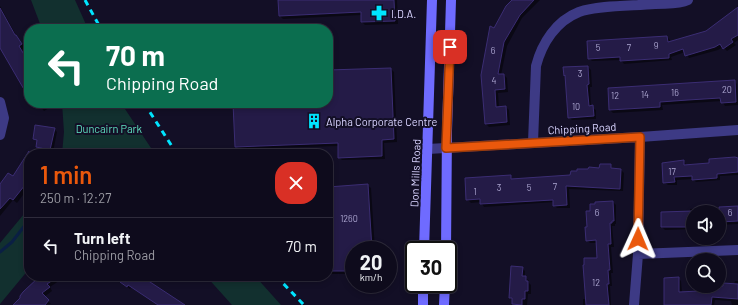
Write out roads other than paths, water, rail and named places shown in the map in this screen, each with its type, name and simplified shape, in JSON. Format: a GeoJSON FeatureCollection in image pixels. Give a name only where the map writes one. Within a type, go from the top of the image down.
{"type":"FeatureCollection","features":[{"type":"Feature","properties":{"kind":"main road","name":"Don Mills Road"},"geometry":{"type":"LineString","coordinates":[[424,241],[432,0]]}},
{"type":"Feature","properties":{"kind":"main road"},"geometry":{"type":"LineString","coordinates":[[446,241],[446,148],[451,0]]}},
{"type":"Feature","properties":{"kind":"main road"},"geometry":{"type":"LineString","coordinates":[[423,293],[423,305]]}},
{"type":"Feature","properties":{"kind":"main road"},"geometry":{"type":"LineString","coordinates":[[444,305],[445,293]]}},
{"type":"Feature","properties":{"kind":"street"},"geometry":{"type":"LineString","coordinates":[[533,142],[536,66],[539,54],[550,34],[578,12],[593,9],[673,4],[688,0]]}},
{"type":"Feature","properties":{"kind":"street"},"geometry":{"type":"LineString","coordinates":[[0,102],[4,118],[0,136]]}},
{"type":"Feature","properties":{"kind":"street","name":"Chipping Road"},"geometry":{"type":"LineString","coordinates":[[428,149],[738,130]]}},
{"type":"Feature","properties":{"kind":"street"},"geometry":{"type":"LineString","coordinates":[[634,305],[638,254],[640,137]]}},
{"type":"Feature","properties":{"kind":"street"},"geometry":{"type":"LineString","coordinates":[[638,254],[738,250]]}},
{"type":"Feature","properties":{"kind":"waterway"},"geometry":{"type":"LineString","coordinates":[[0,252],[12,242],[24,226]]}},
{"type":"Feature","properties":{"kind":"railway"},"geometry":{"type":"LineString","coordinates":[[85,0],[98,24]]}},
{"type":"Feature","properties":{"kind":"railway"},"geometry":{"type":"LineString","coordinates":[[147,108],[174,149]]}},
{"type":"Feature","properties":{"kind":"railway"},"geometry":{"type":"LineString","coordinates":[[281,281],[304,305]]}},
{"type":"Feature","properties":{"kind":"place","name":"I.D.A."},"geometry":{"type":"Point","coordinates":[379,13]}},
{"type":"Feature","properties":{"kind":"place","name":"Alpha Corporate Centre"},"geometry":{"type":"Point","coordinates":[314,121]}},
{"type":"Feature","properties":{"kind":"park label","name":"Duncairn Park"},"geometry":{"type":"Point","coordinates":[109,128]}}]}
